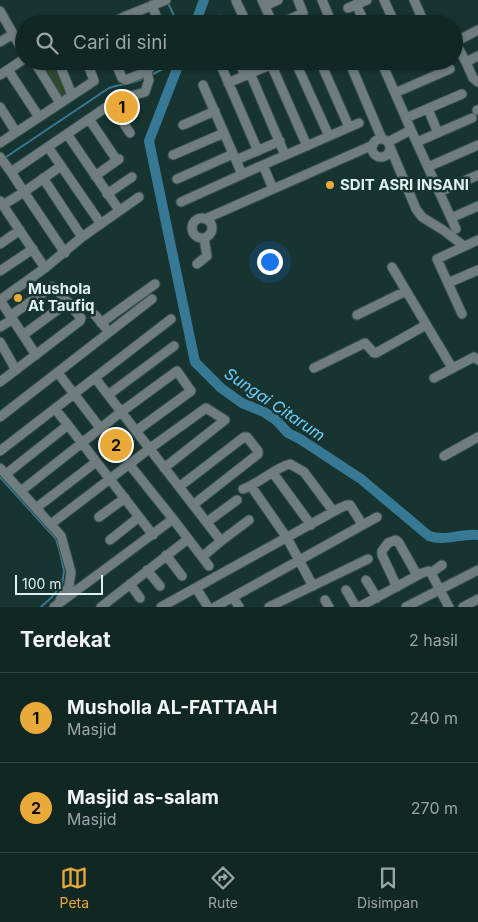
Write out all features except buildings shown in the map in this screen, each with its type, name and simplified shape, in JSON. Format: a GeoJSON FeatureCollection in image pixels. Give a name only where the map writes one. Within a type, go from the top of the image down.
{"type":"FeatureCollection","features":[{"type":"Feature","properties":{"kind":"street"},"geometry":{"type":"LineString","coordinates":[[136,15],[152,5],[166,0]]}},
{"type":"Feature","properties":{"kind":"street"},"geometry":{"type":"LineString","coordinates":[[269,15],[264,3],[278,0]]}},
{"type":"Feature","properties":{"kind":"street"},"geometry":{"type":"LineString","coordinates":[[298,0],[304,13],[300,15]]}},
{"type":"Feature","properties":{"kind":"street"},"geometry":{"type":"LineString","coordinates":[[322,0],[328,15]]}},
{"type":"Feature","properties":{"kind":"street"},"geometry":{"type":"LineString","coordinates":[[358,15],[352,6],[367,0]]}},
{"type":"Feature","properties":{"kind":"street"},"geometry":{"type":"LineString","coordinates":[[384,0],[391,15]]}},
{"type":"Feature","properties":{"kind":"street"},"geometry":{"type":"LineString","coordinates":[[414,0],[421,15]]}},
{"type":"Feature","properties":{"kind":"street"},"geometry":{"type":"LineString","coordinates":[[236,1],[243,15]]}},
{"type":"Feature","properties":{"kind":"street"},"geometry":{"type":"LineString","coordinates":[[152,5],[156,15]]}},
{"type":"Feature","properties":{"kind":"street"},"geometry":{"type":"LineString","coordinates":[[0,11],[15,37]]}},
{"type":"Feature","properties":{"kind":"street"},"geometry":{"type":"LineString","coordinates":[[463,38],[478,30]]}},
{"type":"Feature","properties":{"kind":"street"},"geometry":{"type":"LineString","coordinates":[[0,42],[13,34]]}},
{"type":"Feature","properties":{"kind":"street"},"geometry":{"type":"LineString","coordinates":[[466,62],[478,56]]}},
{"type":"Feature","properties":{"kind":"street"},"geometry":{"type":"LineString","coordinates":[[463,57],[475,82],[478,82]]}},
{"type":"Feature","properties":{"kind":"street"},"geometry":{"type":"LineString","coordinates":[[15,65],[4,72],[39,117]]}},
{"type":"Feature","properties":{"kind":"street"},"geometry":{"type":"LineString","coordinates":[[40,70],[60,103]]}},
{"type":"Feature","properties":{"kind":"street"},"geometry":{"type":"LineString","coordinates":[[62,70],[72,95]]}},
{"type":"Feature","properties":{"kind":"street"},"geometry":{"type":"LineString","coordinates":[[0,143],[94,81],[90,70]]}},
{"type":"Feature","properties":{"kind":"street"},"geometry":{"type":"LineString","coordinates":[[11,172],[111,104],[147,90],[148,71],[124,80],[119,70]]}},
{"type":"Feature","properties":{"kind":"street"},"geometry":{"type":"LineString","coordinates":[[223,70],[258,150]]}},
{"type":"Feature","properties":{"kind":"street"},"geometry":{"type":"LineString","coordinates":[[245,70],[286,155]]}},
{"type":"Feature","properties":{"kind":"street"},"geometry":{"type":"LineString","coordinates":[[228,83],[256,70]]}},
{"type":"Feature","properties":{"kind":"street"},"geometry":{"type":"LineString","coordinates":[[273,70],[307,146]]}},
{"type":"Feature","properties":{"kind":"street"},"geometry":{"type":"LineString","coordinates":[[299,70],[329,136]]}},
{"type":"Feature","properties":{"kind":"street"},"geometry":{"type":"LineString","coordinates":[[324,70],[350,128]]}},
{"type":"Feature","properties":{"kind":"street"},"geometry":{"type":"LineString","coordinates":[[353,70],[416,209],[422,217],[464,246]]}},
{"type":"Feature","properties":{"kind":"street"},"geometry":{"type":"LineString","coordinates":[[385,70],[456,229]]}},
{"type":"Feature","properties":{"kind":"street"},"geometry":{"type":"LineString","coordinates":[[395,93],[448,70]]}},
{"type":"Feature","properties":{"kind":"street"},"geometry":{"type":"LineString","coordinates":[[203,86],[242,174]]}},
{"type":"Feature","properties":{"kind":"street"},"geometry":{"type":"LineString","coordinates":[[406,118],[462,94]]}},
{"type":"Feature","properties":{"kind":"street"},"geometry":{"type":"LineString","coordinates":[[122,120],[130,97]]}},
{"type":"Feature","properties":{"kind":"street"},"geometry":{"type":"LineString","coordinates":[[111,104],[130,133]]}},
{"type":"Feature","properties":{"kind":"street"},"geometry":{"type":"LineString","coordinates":[[0,107],[16,132]]}},
{"type":"Feature","properties":{"kind":"street"},"geometry":{"type":"LineString","coordinates":[[428,109],[438,133]]}},
{"type":"Feature","properties":{"kind":"street"},"geometry":{"type":"LineString","coordinates":[[183,125],[215,111]]}},
{"type":"Feature","properties":{"kind":"street"},"geometry":{"type":"LineString","coordinates":[[417,142],[476,113]]}},
{"type":"Feature","properties":{"kind":"street"},"geometry":{"type":"LineString","coordinates":[[89,119],[116,158],[95,176]]}},
{"type":"Feature","properties":{"kind":"street"},"geometry":{"type":"LineString","coordinates":[[181,202],[359,124]]}},
{"type":"Feature","properties":{"kind":"street"},"geometry":{"type":"LineString","coordinates":[[373,149],[377,140],[387,143],[411,130]]}},
{"type":"Feature","properties":{"kind":"street"},"geometry":{"type":"LineString","coordinates":[[173,155],[224,133]]}},
{"type":"Feature","properties":{"kind":"street"},"geometry":{"type":"LineString","coordinates":[[67,134],[119,210]]}},
{"type":"Feature","properties":{"kind":"street"},"geometry":{"type":"LineString","coordinates":[[177,179],[280,142]]}},
{"type":"Feature","properties":{"kind":"street"},"geometry":{"type":"LineString","coordinates":[[384,157],[389,153],[387,143]]}},
{"type":"Feature","properties":{"kind":"street"},"geometry":{"type":"LineString","coordinates":[[428,167],[478,145]]}},
{"type":"Feature","properties":{"kind":"street"},"geometry":{"type":"LineString","coordinates":[[48,147],[101,224]]}},
{"type":"Feature","properties":{"kind":"street"},"geometry":{"type":"LineString","coordinates":[[204,238],[195,235],[192,230],[196,221],[205,219],[358,152],[373,149]]}},
{"type":"Feature","properties":{"kind":"street"},"geometry":{"type":"LineString","coordinates":[[373,149],[378,156],[384,157],[397,166]]}},
{"type":"Feature","properties":{"kind":"street"},"geometry":{"type":"LineString","coordinates":[[0,157],[65,252]]}},
{"type":"Feature","properties":{"kind":"street"},"geometry":{"type":"LineString","coordinates":[[263,165],[273,189]]}},
{"type":"Feature","properties":{"kind":"street"},"geometry":{"type":"LineString","coordinates":[[46,268],[2,207],[61,166]]}},
{"type":"Feature","properties":{"kind":"street"},"geometry":{"type":"LineString","coordinates":[[439,192],[478,175]]}},
{"type":"Feature","properties":{"kind":"street"},"geometry":{"type":"LineString","coordinates":[[107,194],[132,177]]}},
{"type":"Feature","properties":{"kind":"street"},"geometry":{"type":"LineString","coordinates":[[43,178],[82,237]]}},
{"type":"Feature","properties":{"kind":"street"},"geometry":{"type":"LineString","coordinates":[[36,355],[0,300],[46,268],[82,237],[140,197]]}},
{"type":"Feature","properties":{"kind":"street"},"geometry":{"type":"LineString","coordinates":[[451,218],[478,206]]}},
{"type":"Feature","properties":{"kind":"street"},"geometry":{"type":"LineString","coordinates":[[204,238],[209,234],[211,228],[210,223],[205,219]]}},
{"type":"Feature","properties":{"kind":"street"},"geometry":{"type":"LineString","coordinates":[[0,244],[20,230]]}},
{"type":"Feature","properties":{"kind":"street"},"geometry":{"type":"LineString","coordinates":[[197,264],[207,256],[204,238]]}},
{"type":"Feature","properties":{"kind":"street"},"geometry":{"type":"LineString","coordinates":[[462,314],[437,259],[478,240]]}},
{"type":"Feature","properties":{"kind":"street"},"geometry":{"type":"LineString","coordinates":[[0,270],[33,249]]}},
{"type":"Feature","properties":{"kind":"street"},"geometry":{"type":"LineString","coordinates":[[392,268],[446,360],[453,368]]}},
{"type":"Feature","properties":{"kind":"street"},"geometry":{"type":"LineString","coordinates":[[448,283],[477,274]]}},
{"type":"Feature","properties":{"kind":"street"},"geometry":{"type":"LineString","coordinates":[[101,323],[155,284]]}},
{"type":"Feature","properties":{"kind":"street"},"geometry":{"type":"LineString","coordinates":[[0,327],[52,288],[55,288],[81,318],[80,321],[0,382]]}},
{"type":"Feature","properties":{"kind":"street"},"geometry":{"type":"LineString","coordinates":[[357,316],[406,291]]}},
{"type":"Feature","properties":{"kind":"street"},"geometry":{"type":"LineString","coordinates":[[0,417],[152,300]]}},
{"type":"Feature","properties":{"kind":"street"},"geometry":{"type":"LineString","coordinates":[[23,335],[68,302]]}},
{"type":"Feature","properties":{"kind":"street"},"geometry":{"type":"LineString","coordinates":[[95,315],[109,333]]}},
{"type":"Feature","properties":{"kind":"street"},"geometry":{"type":"LineString","coordinates":[[0,451],[171,319]]}},
{"type":"Feature","properties":{"kind":"street"},"geometry":{"type":"LineString","coordinates":[[314,368],[365,343],[376,353],[426,325]]}},
{"type":"Feature","properties":{"kind":"street"},"geometry":{"type":"LineString","coordinates":[[0,342],[16,370]]}},
{"type":"Feature","properties":{"kind":"street"},"geometry":{"type":"LineString","coordinates":[[108,395],[174,346]]}},
{"type":"Feature","properties":{"kind":"street"},"geometry":{"type":"LineString","coordinates":[[434,378],[474,357],[478,360]]}},
{"type":"Feature","properties":{"kind":"street"},"geometry":{"type":"LineString","coordinates":[[21,491],[121,412],[177,371],[191,390],[136,432]]}},
{"type":"Feature","properties":{"kind":"street"},"geometry":{"type":"LineString","coordinates":[[58,373],[101,428]]}},
{"type":"Feature","properties":{"kind":"street"},"geometry":{"type":"LineString","coordinates":[[95,378],[222,541]]}},
{"type":"Feature","properties":{"kind":"street"},"geometry":{"type":"LineString","coordinates":[[51,524],[206,408],[225,420],[164,468]]}},
{"type":"Feature","properties":{"kind":"street"},"geometry":{"type":"LineString","coordinates":[[55,409],[153,535]]}},
{"type":"Feature","properties":{"kind":"street"},"geometry":{"type":"LineString","coordinates":[[53,607],[69,586],[71,572],[64,542],[51,524],[3,471],[68,425]]}},
{"type":"Feature","properties":{"kind":"street"},"geometry":{"type":"LineString","coordinates":[[179,487],[244,437],[247,437],[258,451],[258,454],[193,505]]}},
{"type":"Feature","properties":{"kind":"street"},"geometry":{"type":"LineString","coordinates":[[444,456],[478,437]]}},
{"type":"Feature","properties":{"kind":"street"},"geometry":{"type":"LineString","coordinates":[[36,508],[96,462]]}},
{"type":"Feature","properties":{"kind":"street"},"geometry":{"type":"LineString","coordinates":[[129,464],[209,566]]}},
{"type":"Feature","properties":{"kind":"street"},"geometry":{"type":"LineString","coordinates":[[312,586],[287,538],[247,488],[289,464],[302,470],[333,511]]}},
{"type":"Feature","properties":{"kind":"street"},"geometry":{"type":"LineString","coordinates":[[273,473],[310,525]]}},
{"type":"Feature","properties":{"kind":"street"},"geometry":{"type":"LineString","coordinates":[[99,517],[125,498]]}},
{"type":"Feature","properties":{"kind":"street"},"geometry":{"type":"LineString","coordinates":[[207,522],[237,500]]}},
{"type":"Feature","properties":{"kind":"street"},"geometry":{"type":"LineString","coordinates":[[162,607],[333,511],[347,505],[350,506],[362,524]]}},
{"type":"Feature","properties":{"kind":"street"},"geometry":{"type":"LineString","coordinates":[[110,540],[139,517]]}},
{"type":"Feature","properties":{"kind":"street"},"geometry":{"type":"LineString","coordinates":[[215,607],[377,517]]}},
{"type":"Feature","properties":{"kind":"street"},"geometry":{"type":"LineString","coordinates":[[53,607],[153,535],[172,519]]}},
{"type":"Feature","properties":{"kind":"street"},"geometry":{"type":"LineString","coordinates":[[202,557],[248,520]]}},
{"type":"Feature","properties":{"kind":"street"},"geometry":{"type":"LineString","coordinates":[[101,607],[188,539]]}},
{"type":"Feature","properties":{"kind":"street"},"geometry":{"type":"LineString","coordinates":[[397,586],[382,555],[382,551],[388,543],[394,540],[399,543],[418,576]]}},
{"type":"Feature","properties":{"kind":"street"},"geometry":{"type":"LineString","coordinates":[[166,555],[182,576]]}},
{"type":"Feature","properties":{"kind":"street"},"geometry":{"type":"LineString","coordinates":[[270,607],[368,559]]}},
{"type":"Feature","properties":{"kind":"street"},"geometry":{"type":"LineString","coordinates":[[346,590],[357,607],[372,602],[397,586],[426,572],[431,573],[442,565]]}},
{"type":"Feature","properties":{"kind":"street"},"geometry":{"type":"LineString","coordinates":[[147,570],[160,586]]}},
{"type":"Feature","properties":{"kind":"street"},"geometry":{"type":"LineString","coordinates":[[406,607],[478,570]]}},
{"type":"Feature","properties":{"kind":"street"},"geometry":{"type":"LineString","coordinates":[[431,573],[449,607]]}},
{"type":"Feature","properties":{"kind":"street"},"geometry":{"type":"LineString","coordinates":[[366,580],[372,602]]}},
{"type":"Feature","properties":{"kind":"street"},"geometry":{"type":"LineString","coordinates":[[130,584],[140,598]]}},
{"type":"Feature","properties":{"kind":"street"},"geometry":{"type":"LineString","coordinates":[[196,588],[208,607]]}},
{"type":"Feature","properties":{"kind":"street"},"geometry":{"type":"LineString","coordinates":[[233,597],[239,607]]}},
{"type":"Feature","properties":{"kind":"street"},"geometry":{"type":"LineString","coordinates":[[463,607],[478,599]]}},
{"type":"Feature","properties":{"kind":"green space"},"geometry":{"type":"Polygon","coordinates":[[[40,70],[62,70],[72,95],[60,103],[40,70]]]}},
{"type":"Feature","properties":{"kind":"waterway","name":"Sungai Citarum"},"geometry":{"type":"LineString","coordinates":[[198,15],[204,0]]}},
{"type":"Feature","properties":{"kind":"waterway"},"geometry":{"type":"LineString","coordinates":[[168,3],[174,15]]}},
{"type":"Feature","properties":{"kind":"waterway"},"geometry":{"type":"LineString","coordinates":[[153,74],[161,70]]}},
{"type":"Feature","properties":{"kind":"waterway","name":"Sungai Citarum"},"geometry":{"type":"LineString","coordinates":[[177,70],[149,141],[195,362],[221,388],[242,403],[264,412],[276,420],[288,433],[361,479],[429,536],[447,538],[478,535]]}},
{"type":"Feature","properties":{"kind":"waterway"},"geometry":{"type":"LineString","coordinates":[[6,157],[109,88],[144,78]]}},
{"type":"Feature","properties":{"kind":"waterway"},"geometry":{"type":"LineString","coordinates":[[0,477],[56,539],[64,571],[62,584],[41,607]]}},
{"type":"Feature","properties":{"kind":"place","name":"Musholla AL-FATTAAH"},"geometry":{"type":"Point","coordinates":[122,107]}},
{"type":"Feature","properties":{"kind":"place","name":"SDIT ASRI INSANI"},"geometry":{"type":"Point","coordinates":[330,185]}},
{"type":"Feature","properties":{"kind":"place","name":"Mushola At Taufiq"},"geometry":{"type":"Point","coordinates":[18,298]}},
{"type":"Feature","properties":{"kind":"place","name":"Masjid as-salam"},"geometry":{"type":"Point","coordinates":[116,445]}}]}
